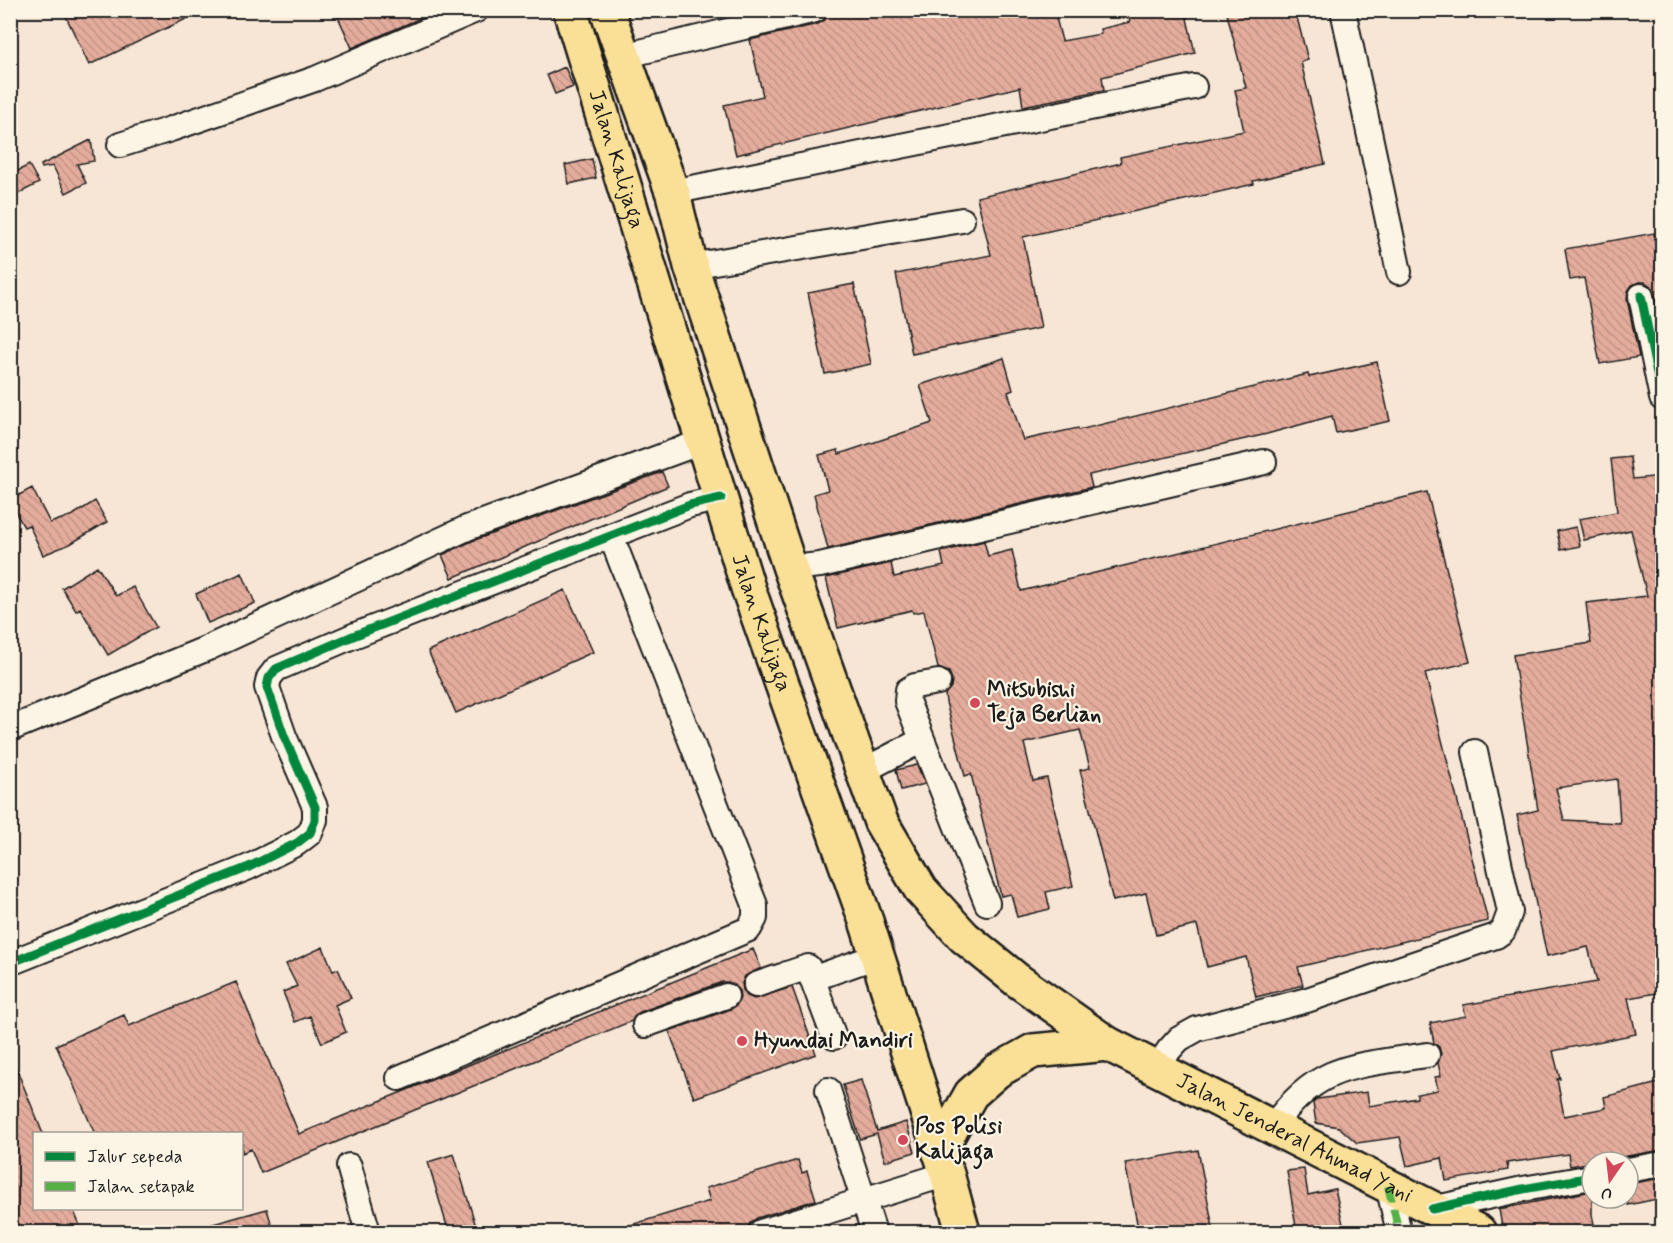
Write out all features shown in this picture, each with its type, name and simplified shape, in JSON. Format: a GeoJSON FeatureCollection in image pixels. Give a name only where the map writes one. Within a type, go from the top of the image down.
{"type":"FeatureCollection","features":[{"type":"Feature","properties":{"kind":"highway","name":"Jalan Kalijaga"},"geometry":{"type":"LineString","coordinates":[[570,10],[748,588],[876,956],[943,1162],[963,1233]]}},
{"type":"Feature","properties":{"kind":"highway","name":"Jalan Kalijaga"},"geometry":{"type":"LineString","coordinates":[[607,10],[673,194],[691,266],[790,568],[881,822],[921,890],[964,937],[1017,980],[1108,1044]]}},
{"type":"Feature","properties":{"kind":"highway"},"geometry":{"type":"LineString","coordinates":[[748,588],[790,568]]}},
{"type":"Feature","properties":{"kind":"highway"},"geometry":{"type":"LineString","coordinates":[[943,1162],[971,1094],[997,1071],[1033,1052],[1108,1044]]}},
{"type":"Feature","properties":{"kind":"highway","name":"Jalan Jenderal Ahmad Yani"},"geometry":{"type":"LineString","coordinates":[[1108,1044],[1479,1233]]}},
{"type":"Feature","properties":{"kind":"street"},"geometry":{"type":"LineString","coordinates":[[120,145],[315,79],[476,10]]}},
{"type":"Feature","properties":{"kind":"street"},"geometry":{"type":"LineString","coordinates":[[623,56],[815,10]]}},
{"type":"Feature","properties":{"kind":"street"},"geometry":{"type":"LineString","coordinates":[[1343,10],[1399,272]]}},
{"type":"Feature","properties":{"kind":"street"},"geometry":{"type":"LineString","coordinates":[[673,194],[1194,87]]}},
{"type":"Feature","properties":{"kind":"street"},"geometry":{"type":"LineString","coordinates":[[691,266],[962,220]]}},
{"type":"Feature","properties":{"kind":"street"},"geometry":{"type":"LineString","coordinates":[[1641,296],[1662,398]]}},
{"type":"Feature","properties":{"kind":"street"},"geometry":{"type":"LineString","coordinates":[[10,729],[208,648],[467,528],[704,441]]}},
{"type":"Feature","properties":{"kind":"street"},"geometry":{"type":"LineString","coordinates":[[790,568],[820,565],[1264,462]]}},
{"type":"Feature","properties":{"kind":"street"},"geometry":{"type":"LineString","coordinates":[[10,963],[249,867],[297,843],[310,833],[315,820],[315,807],[284,736],[267,687],[269,678],[276,669],[352,636],[690,505],[721,498]]}},
{"type":"Feature","properties":{"kind":"street"},"geometry":{"type":"LineString","coordinates":[[399,1078],[749,929],[755,918],[755,905],[611,536]]}},
{"type":"Feature","properties":{"kind":"street"},"geometry":{"type":"LineString","coordinates":[[938,682],[915,686],[908,690],[906,695],[987,903]]}},
{"type":"Feature","properties":{"kind":"street"},"geometry":{"type":"LineString","coordinates":[[863,771],[922,740]]}},
{"type":"Feature","properties":{"kind":"street"},"geometry":{"type":"LineString","coordinates":[[1156,1070],[1179,1039],[1197,1029],[1307,1000],[1496,936],[1503,931],[1510,912],[1475,752]]}},
{"type":"Feature","properties":{"kind":"street"},"geometry":{"type":"LineString","coordinates":[[812,979],[876,956]]}},
{"type":"Feature","properties":{"kind":"street"},"geometry":{"type":"LineString","coordinates":[[756,985],[808,967],[834,1038]]}},
{"type":"Feature","properties":{"kind":"street"},"geometry":{"type":"LineString","coordinates":[[645,1025],[726,996]]}},
{"type":"Feature","properties":{"kind":"street"},"geometry":{"type":"LineString","coordinates":[[1272,1128],[1286,1107],[1315,1082],[1348,1067],[1427,1055]]}},
{"type":"Feature","properties":{"kind":"street"},"geometry":{"type":"LineString","coordinates":[[828,1090],[874,1233]]}},
{"type":"Feature","properties":{"kind":"street"},"geometry":{"type":"LineString","coordinates":[[761,1233],[863,1200],[943,1162]]}},
{"type":"Feature","properties":{"kind":"street"},"geometry":{"type":"LineString","coordinates":[[1640,1168],[1662,1164]]}},
{"type":"Feature","properties":{"kind":"street"},"geometry":{"type":"LineString","coordinates":[[349,1166],[368,1233]]}},
{"type":"Feature","properties":{"kind":"street"},"geometry":{"type":"LineString","coordinates":[[1432,1209],[1580,1179]]}},
{"type":"Feature","properties":{"kind":"street"},"geometry":{"type":"LineString","coordinates":[[1388,1186],[1399,1233]]}},
{"type":"Feature","properties":{"kind":"building"},"geometry":{"type":"Polygon","coordinates":[[[63,10],[205,10],[89,65],[63,10]]]}},
{"type":"Feature","properties":{"kind":"building"},"geometry":{"type":"Polygon","coordinates":[[[335,10],[439,10],[352,48],[335,10]]]}},
{"type":"Feature","properties":{"kind":"building"},"geometry":{"type":"Polygon","coordinates":[[[833,10],[1054,10],[1062,41],[1101,34],[1100,29],[1130,22],[1127,10],[1185,10],[1195,53],[1102,77],[1104,90],[1023,106],[1020,87],[736,155],[724,105],[763,96],[750,40],[818,24],[825,20],[829,12],[833,10]]]}},
{"type":"Feature","properties":{"kind":"building"},"geometry":{"type":"Polygon","coordinates":[[[1226,10],[1295,10],[1308,60],[1301,62],[1325,164],[1253,181],[1254,184],[1023,237],[1041,328],[912,354],[896,274],[991,255],[977,197],[1121,163],[1120,157],[1244,131],[1235,90],[1246,88],[1226,10]]]}},
{"type":"Feature","properties":{"kind":"building"},"geometry":{"type":"Polygon","coordinates":[[[565,67],[573,87],[555,94],[547,75],[565,67]]]}},
{"type":"Feature","properties":{"kind":"building"},"geometry":{"type":"Polygon","coordinates":[[[91,140],[94,161],[77,164],[86,183],[66,193],[53,166],[42,168],[41,165],[91,140]]]}},
{"type":"Feature","properties":{"kind":"building"},"geometry":{"type":"Polygon","coordinates":[[[592,159],[596,178],[569,184],[565,165],[592,159]]]}},
{"type":"Feature","properties":{"kind":"building"},"geometry":{"type":"Polygon","coordinates":[[[29,165],[39,183],[10,198],[10,175],[29,165]]]}},
{"type":"Feature","properties":{"kind":"building"},"geometry":{"type":"Polygon","coordinates":[[[1654,233],[1662,280],[1662,330],[1652,287],[1645,282],[1632,285],[1627,299],[1639,357],[1600,364],[1584,278],[1570,280],[1565,249],[1654,233]]]}},
{"type":"Feature","properties":{"kind":"building"},"geometry":{"type":"Polygon","coordinates":[[[854,284],[871,364],[825,374],[808,293],[854,284]]]}},
{"type":"Feature","properties":{"kind":"building"},"geometry":{"type":"Polygon","coordinates":[[[1004,358],[1013,390],[1008,392],[1023,440],[1078,428],[1079,430],[1308,374],[1309,377],[1377,362],[1390,421],[1336,433],[1332,416],[1267,434],[1089,475],[1092,487],[828,549],[814,494],[828,490],[819,455],[838,450],[839,454],[932,423],[920,385],[1004,358]]]}},
{"type":"Feature","properties":{"kind":"building"},"geometry":{"type":"Polygon","coordinates":[[[1630,457],[1633,479],[1662,476],[1662,786],[1660,786],[1662,992],[1628,998],[1636,1034],[1553,1051],[1560,1079],[1557,1079],[1564,1116],[1606,1108],[1604,1097],[1662,1082],[1662,1150],[1640,1154],[1640,1150],[1580,1150],[1580,1164],[1570,1166],[1568,1154],[1507,1163],[1508,1170],[1446,1181],[1442,1158],[1407,1166],[1400,1137],[1357,1143],[1339,1127],[1316,1123],[1313,1103],[1318,1099],[1367,1092],[1369,1106],[1417,1098],[1417,1094],[1438,1090],[1435,1077],[1441,1076],[1438,1063],[1441,1054],[1439,1047],[1434,1043],[1430,1023],[1466,1016],[1463,1005],[1597,982],[1588,947],[1547,956],[1517,815],[1538,810],[1513,655],[1591,643],[1586,603],[1647,596],[1631,530],[1584,540],[1579,519],[1617,512],[1611,459],[1630,457]],[[1617,779],[1556,788],[1564,820],[1620,823],[1617,779]]]}},
{"type":"Feature","properties":{"kind":"building"},"geometry":{"type":"Polygon","coordinates":[[[662,472],[668,486],[452,578],[442,555],[472,541],[662,472]]]}},
{"type":"Feature","properties":{"kind":"building"},"geometry":{"type":"Polygon","coordinates":[[[32,488],[50,523],[73,515],[95,501],[107,522],[70,544],[43,555],[29,525],[24,527],[10,503],[10,500],[32,488]]]}},
{"type":"Feature","properties":{"kind":"building"},"geometry":{"type":"Polygon","coordinates":[[[1427,492],[1470,662],[1425,673],[1488,921],[1298,967],[1303,985],[1256,997],[1246,957],[1207,967],[1197,925],[1156,935],[1146,893],[1113,901],[1080,770],[1090,768],[1080,730],[1024,743],[1033,781],[1047,778],[1073,886],[1046,892],[1050,909],[1017,917],[1011,894],[1001,896],[971,774],[965,776],[946,702],[945,694],[951,687],[952,679],[949,672],[938,668],[924,611],[913,613],[912,610],[838,628],[826,578],[891,563],[894,577],[944,566],[941,552],[984,541],[988,556],[1012,550],[1021,591],[1427,492]]]}},
{"type":"Feature","properties":{"kind":"building"},"geometry":{"type":"Polygon","coordinates":[[[1576,527],[1580,546],[1561,550],[1557,531],[1576,527]]]}},
{"type":"Feature","properties":{"kind":"building"},"geometry":{"type":"Polygon","coordinates":[[[97,566],[116,596],[133,587],[156,627],[108,655],[80,608],[76,611],[62,588],[97,566]]]}},
{"type":"Feature","properties":{"kind":"building"},"geometry":{"type":"Polygon","coordinates":[[[242,573],[255,603],[208,623],[196,594],[242,573]]]}},
{"type":"Feature","properties":{"kind":"building"},"geometry":{"type":"Polygon","coordinates":[[[565,590],[593,652],[456,713],[428,651],[565,590]]]}},
{"type":"Feature","properties":{"kind":"building"},"geometry":{"type":"Polygon","coordinates":[[[917,765],[925,784],[901,790],[896,770],[917,765]]]}},
{"type":"Feature","properties":{"kind":"building"},"geometry":{"type":"Polygon","coordinates":[[[323,947],[333,971],[338,969],[351,998],[335,1005],[346,1032],[322,1043],[310,1016],[295,1022],[283,992],[297,986],[286,964],[323,947]]]}},
{"type":"Feature","properties":{"kind":"building"},"geometry":{"type":"Polygon","coordinates":[[[753,949],[761,968],[745,976],[742,983],[743,990],[747,996],[754,999],[792,987],[816,1054],[694,1098],[669,1031],[736,1006],[740,998],[739,991],[735,985],[722,982],[640,1012],[632,1021],[261,1173],[251,1149],[243,1153],[243,1132],[94,1132],[56,1045],[124,1015],[129,1026],[236,982],[299,1134],[753,949]]]}},
{"type":"Feature","properties":{"kind":"building"},"geometry":{"type":"Polygon","coordinates":[[[10,1053],[42,1132],[33,1132],[33,1210],[73,1210],[83,1233],[10,1233],[10,1053]]]}},
{"type":"Feature","properties":{"kind":"building"},"geometry":{"type":"Polygon","coordinates":[[[861,1080],[877,1131],[906,1122],[915,1152],[885,1161],[877,1134],[860,1139],[843,1085],[861,1080]]]}},
{"type":"Feature","properties":{"kind":"building"},"geometry":{"type":"Polygon","coordinates":[[[1198,1150],[1214,1233],[1139,1233],[1125,1163],[1198,1150]]]}},
{"type":"Feature","properties":{"kind":"building"},"geometry":{"type":"Polygon","coordinates":[[[454,1154],[478,1233],[449,1233],[428,1162],[454,1154]]]}},
{"type":"Feature","properties":{"kind":"building"},"geometry":{"type":"Polygon","coordinates":[[[798,1160],[802,1173],[807,1171],[816,1200],[757,1218],[750,1223],[747,1231],[741,1233],[622,1233],[621,1228],[710,1201],[706,1188],[798,1160]]]}},
{"type":"Feature","properties":{"kind":"building"},"geometry":{"type":"Polygon","coordinates":[[[1304,1169],[1308,1195],[1335,1189],[1345,1233],[1297,1233],[1287,1171],[1304,1169]]]}},
{"type":"Feature","properties":{"kind":"building"},"geometry":{"type":"Polygon","coordinates":[[[1662,1178],[1662,1198],[1640,1203],[1640,1182],[1662,1178]]]}},
{"type":"Feature","properties":{"kind":"building"},"geometry":{"type":"Polygon","coordinates":[[[1580,1193],[1580,1210],[1592,1210],[1596,1233],[1553,1233],[1552,1228],[1526,1233],[1503,1233],[1499,1209],[1580,1193]]]}},
{"type":"Feature","properties":{"kind":"building"},"geometry":{"type":"Polygon","coordinates":[[[267,1209],[274,1233],[202,1233],[202,1227],[267,1209]]]}},
{"type":"Feature","properties":{"kind":"marked path"},"geometry":{"type":"LineString","coordinates":[[1388,1186],[1399,1232]]}},
{"type":"Feature","properties":{"kind":"cycle path"},"geometry":{"type":"LineString","coordinates":[[1641,296],[1662,398]]}},
{"type":"Feature","properties":{"kind":"cycle path"},"geometry":{"type":"LineString","coordinates":[[10,963],[249,867],[297,843],[310,833],[315,820],[315,807],[284,736],[267,687],[269,678],[276,669],[353,636],[690,505],[721,498]]}},
{"type":"Feature","properties":{"kind":"cycle path"},"geometry":{"type":"LineString","coordinates":[[1432,1209],[1580,1179]]}},
{"type":"Feature","properties":{"kind":"place","name":"Mitsubishi Teja Berlian"},"geometry":{"type":"Point","coordinates":[975,703]}},
{"type":"Feature","properties":{"kind":"place","name":"Hyundai Mandiri"},"geometry":{"type":"Point","coordinates":[742,1041]}},
{"type":"Feature","properties":{"kind":"place","name":"Pos Polisi Kalijaga"},"geometry":{"type":"Point","coordinates":[903,1140]}}]}
